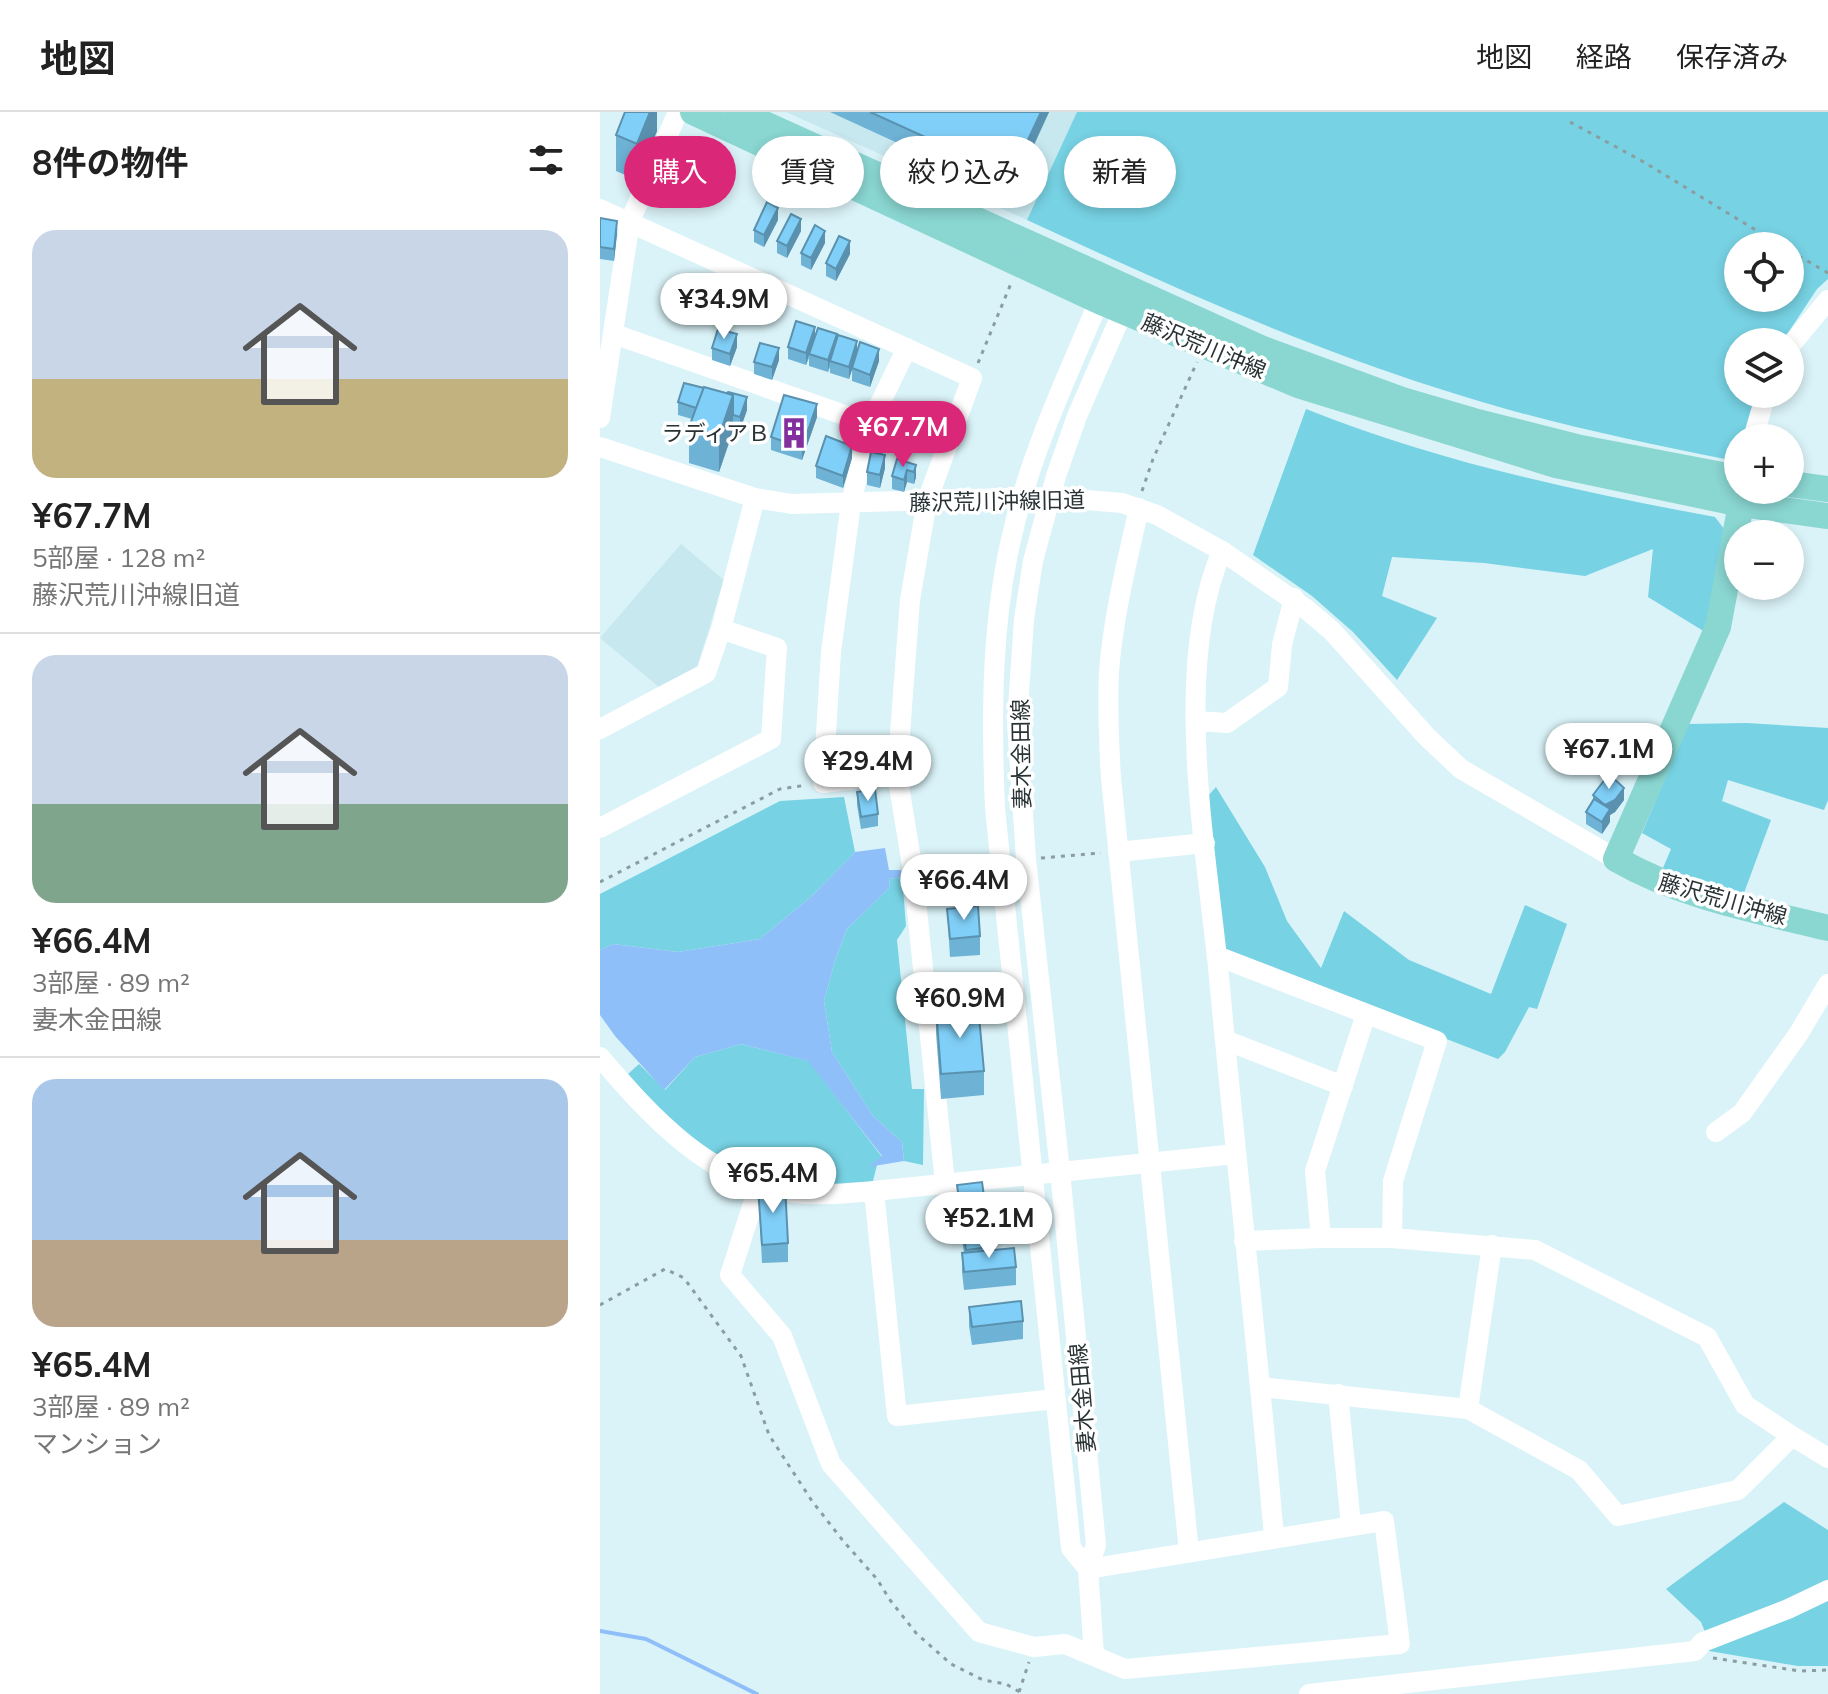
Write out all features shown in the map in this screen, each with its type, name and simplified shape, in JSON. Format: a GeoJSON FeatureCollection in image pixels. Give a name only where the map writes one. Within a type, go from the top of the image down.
{"type":"FeatureCollection","features":[{"type":"Feature","properties":{"kind":"main road","name":"藤沢荒川沖線"},"geometry":{"type":"LineString","coordinates":[[693,112],[1298,385],[1556,465],[1724,494]]}},
{"type":"Feature","properties":{"kind":"main road","name":"藤沢荒川沖線"},"geometry":{"type":"LineString","coordinates":[[738,112],[1114,300],[1263,349],[1402,400],[1474,421],[1581,448],[1724,475]]}},
{"type":"Feature","properties":{"kind":"main road"},"geometry":{"type":"LineString","coordinates":[[1804,486],[1828,489]]}},
{"type":"Feature","properties":{"kind":"main road"},"geometry":{"type":"LineString","coordinates":[[1616,859],[1718,627],[1741,504]]}},
{"type":"Feature","properties":{"kind":"main road","name":"藤沢荒川沖線"},"geometry":{"type":"LineString","coordinates":[[1774,504],[1828,516]]}},
{"type":"Feature","properties":{"kind":"main road","name":"藤沢荒川沖線"},"geometry":{"type":"LineString","coordinates":[[1616,859],[1641,873],[1698,896],[1828,928]]}},
{"type":"Feature","properties":{"kind":"street"},"geometry":{"type":"LineString","coordinates":[[600,418],[630,221],[678,112]]}},
{"type":"Feature","properties":{"kind":"street"},"geometry":{"type":"LineString","coordinates":[[600,209],[972,378],[927,501],[910,600],[897,774],[913,871],[945,1183]]}},
{"type":"Feature","properties":{"kind":"street","name":"妻木金田線"},"geometry":{"type":"LineString","coordinates":[[1094,1655],[1088,1569],[1096,1545],[1026,859],[1017,723],[1024,619],[1033,561],[1050,497],[1114,300]]}},
{"type":"Feature","properties":{"kind":"street","name":"妻木金田線"},"geometry":{"type":"LineString","coordinates":[[1088,1569],[1071,1548],[995,808],[991,715],[999,615],[1014,525],[1022,498],[1051,415],[1114,300]]}},
{"type":"Feature","properties":{"kind":"street"},"geometry":{"type":"LineString","coordinates":[[1804,329],[1828,300]]}},
{"type":"Feature","properties":{"kind":"street"},"geometry":{"type":"LineString","coordinates":[[614,334],[870,424]]}},
{"type":"Feature","properties":{"kind":"street"},"geometry":{"type":"LineString","coordinates":[[897,774],[823,783],[831,652],[851,503],[870,424],[907,348]]}},
{"type":"Feature","properties":{"kind":"street","name":"藤沢荒川沖線旧道"},"geometry":{"type":"LineString","coordinates":[[600,447],[755,498],[792,504],[1050,497],[1139,504],[1222,551],[1294,598],[1332,631],[1427,737],[1616,859]]}},
{"type":"Feature","properties":{"kind":"street"},"geometry":{"type":"LineString","coordinates":[[600,729],[706,673],[721,629],[755,498]]}},
{"type":"Feature","properties":{"kind":"street"},"geometry":{"type":"LineString","coordinates":[[1139,504],[1119,593],[1109,670],[1107,717],[1148,1162],[1189,1552]]}},
{"type":"Feature","properties":{"kind":"street"},"geometry":{"type":"LineString","coordinates":[[1222,551],[1208,597],[1200,645],[1196,721],[1198,778],[1274,1537]]}},
{"type":"Feature","properties":{"kind":"street"},"geometry":{"type":"LineString","coordinates":[[1196,721],[1227,723],[1278,687],[1282,645],[1294,598]]}},
{"type":"Feature","properties":{"kind":"street"},"geometry":{"type":"LineString","coordinates":[[600,828],[771,739],[777,648],[721,629]]}},
{"type":"Feature","properties":{"kind":"street"},"geometry":{"type":"LineString","coordinates":[[1118,852],[1205,843]]}},
{"type":"Feature","properties":{"kind":"street"},"geometry":{"type":"LineString","coordinates":[[1217,956],[1437,1041],[1393,1181],[1392,1238]]}},
{"type":"Feature","properties":{"kind":"street"},"geometry":{"type":"LineString","coordinates":[[1716,1132],[1742,1113],[1799,1033],[1828,984]]}},
{"type":"Feature","properties":{"kind":"street"},"geometry":{"type":"LineString","coordinates":[[1321,1238],[1315,1171],[1366,1014]]}},
{"type":"Feature","properties":{"kind":"street"},"geometry":{"type":"LineString","coordinates":[[1225,1040],[1343,1086]]}},
{"type":"Feature","properties":{"kind":"street"},"geometry":{"type":"LineString","coordinates":[[600,1057],[685,1144],[718,1168],[759,1185],[791,1192],[822,1195],[874,1191],[1235,1154]]}},
{"type":"Feature","properties":{"kind":"street"},"geometry":{"type":"LineString","coordinates":[[759,1185],[730,1275],[782,1336],[831,1464],[979,1632],[1034,1647],[1065,1644],[1125,1669],[1400,1644],[1384,1521],[1088,1569]]}},
{"type":"Feature","properties":{"kind":"street"},"geometry":{"type":"LineString","coordinates":[[874,1191],[897,1416],[1055,1399]]}},
{"type":"Feature","properties":{"kind":"street"},"geometry":{"type":"LineString","coordinates":[[1244,1241],[1392,1238],[1535,1250],[1707,1337],[1745,1405],[1828,1458]]}},
{"type":"Feature","properties":{"kind":"street"},"geometry":{"type":"LineString","coordinates":[[1468,1409],[1492,1245]]}},
{"type":"Feature","properties":{"kind":"street"},"geometry":{"type":"LineString","coordinates":[[1261,1387],[1468,1409],[1579,1470],[1618,1516],[1738,1490],[1792,1436]]}},
{"type":"Feature","properties":{"kind":"street"},"geometry":{"type":"LineString","coordinates":[[1338,1394],[1351,1525]]}},
{"type":"Feature","properties":{"kind":"street"},"geometry":{"type":"LineString","coordinates":[[1309,1694],[1695,1651],[1703,1642],[1828,1590]]}},
{"type":"Feature","properties":{"kind":"path"},"geometry":{"type":"LineString","coordinates":[[1570,122],[1642,161],[1759,232]]}},
{"type":"Feature","properties":{"kind":"path"},"geometry":{"type":"LineString","coordinates":[[1804,259],[1828,273]]}},
{"type":"Feature","properties":{"kind":"path"},"geometry":{"type":"LineString","coordinates":[[972,378],[1014,277]]}},
{"type":"Feature","properties":{"kind":"path"},"geometry":{"type":"LineString","coordinates":[[1139,504],[1153,459],[1198,358]]}},
{"type":"Feature","properties":{"kind":"path"},"geometry":{"type":"LineString","coordinates":[[600,882],[780,789],[823,783]]}},
{"type":"Feature","properties":{"kind":"path"},"geometry":{"type":"LineString","coordinates":[[1041,858],[1118,852]]}},
{"type":"Feature","properties":{"kind":"path"},"geometry":{"type":"LineString","coordinates":[[913,871],[989,863]]}},
{"type":"Feature","properties":{"kind":"path"},"geometry":{"type":"LineString","coordinates":[[600,1305],[665,1269],[684,1278],[741,1356],[769,1435],[803,1488],[877,1579],[916,1633],[951,1664],[983,1680],[1006,1684],[1021,1693],[1034,1647]]}},
{"type":"Feature","properties":{"kind":"path"},"geometry":{"type":"LineString","coordinates":[[1695,1651],[1706,1657],[1800,1671],[1828,1670]]}},
{"type":"Feature","properties":{"kind":"shaded area"},"geometry":{"type":"Polygon","coordinates":[[[786,112],[1077,112],[1048,175],[1048,136],[880,136],[880,154],[864,147],[864,136],[840,136],[786,112]]]}},
{"type":"Feature","properties":{"kind":"shaded area"},"geometry":{"type":"Polygon","coordinates":[[[1077,112],[1828,112],[1828,279],[1804,309],[1804,232],[1724,232],[1724,312],[1802,312],[1791,328],[1724,328],[1724,408],[1752,408],[1748,424],[1724,424],[1724,459],[1544,419],[1472,399],[1332,351],[1128,266],[1027,220],[1033,208],[1048,208],[1048,175],[1064,140],[1064,208],[1176,208],[1176,136],[1066,136],[1077,112]]]}},
{"type":"Feature","properties":{"kind":"shaded area"},"geometry":{"type":"Polygon","coordinates":[[[1000,208],[1033,208],[1027,220],[1000,208]]]}},
{"type":"Feature","properties":{"kind":"shaded area"},"geometry":{"type":"Polygon","coordinates":[[[1306,409],[1405,444],[1508,473],[1715,517],[1724,529],[1724,551],[1705,632],[1648,597],[1653,549],[1585,576],[1484,563],[1392,557],[1382,596],[1437,618],[1397,680],[1353,632],[1312,596],[1253,555],[1306,409]]]}},
{"type":"Feature","properties":{"kind":"shaded area"},"geometry":{"type":"Polygon","coordinates":[[[681,544],[724,580],[696,670],[659,687],[600,638],[681,544]]]}},
{"type":"Feature","properties":{"kind":"shaded area"},"geometry":{"type":"Polygon","coordinates":[[[1746,723],[1828,728],[1828,800],[1824,810],[1728,780],[1722,801],[1771,820],[1744,893],[1698,884],[1663,868],[1671,849],[1642,833],[1688,724],[1746,723]]]}},
{"type":"Feature","properties":{"kind":"shaded area"},"geometry":{"type":"Polygon","coordinates":[[[1216,787],[1265,867],[1287,921],[1321,968],[1344,911],[1409,960],[1491,994],[1525,905],[1567,924],[1537,1009],[1529,1007],[1505,1052],[1498,1059],[1225,953],[1207,797],[1216,787]]]}},
{"type":"Feature","properties":{"kind":"shaded area"},"geometry":{"type":"Polygon","coordinates":[[[844,797],[855,852],[813,895],[760,939],[678,952],[613,944],[600,950],[600,894],[780,801],[844,797]]]}},
{"type":"Feature","properties":{"kind":"shaded area"},"geometry":{"type":"Polygon","coordinates":[[[885,848],[889,870],[901,870],[902,877],[889,879],[890,887],[847,929],[824,1001],[832,1052],[873,1116],[902,1142],[904,1161],[868,1167],[882,1156],[808,1061],[741,1044],[695,1057],[664,1090],[600,1015],[600,950],[613,944],[678,952],[760,939],[813,895],[855,852],[885,848]]]}},
{"type":"Feature","properties":{"kind":"shaded area"},"geometry":{"type":"Polygon","coordinates":[[[902,877],[906,926],[897,940],[912,1089],[924,1089],[923,1165],[904,1161],[902,1142],[873,1116],[832,1052],[824,1001],[847,929],[890,887],[889,879],[902,877]]]}},
{"type":"Feature","properties":{"kind":"shaded area"},"geometry":{"type":"Polygon","coordinates":[[[741,1044],[809,1061],[882,1157],[870,1166],[877,1165],[873,1181],[846,1185],[785,1182],[732,1167],[689,1138],[628,1074],[639,1064],[665,1090],[695,1057],[741,1044]]]}},
{"type":"Feature","properties":{"kind":"shaded area"},"geometry":{"type":"Polygon","coordinates":[[[1784,1502],[1828,1530],[1828,1584],[1705,1632],[1701,1622],[1666,1589],[1784,1502]]]}},
{"type":"Feature","properties":{"kind":"shaded area"},"geometry":{"type":"Polygon","coordinates":[[[1828,1596],[1828,1666],[1798,1666],[1709,1651],[1706,1647],[1828,1596]]]}},
{"type":"Feature","properties":{"kind":"building"},"geometry":{"type":"Polygon","coordinates":[[[625,112],[650,112],[640,136],[624,136],[624,138],[616,135],[625,112]]]}},
{"type":"Feature","properties":{"kind":"building"},"geometry":{"type":"Polygon","coordinates":[[[870,112],[1041,112],[1030,136],[923,136],[870,112]]]}},
{"type":"Feature","properties":{"kind":"building"},"geometry":{"type":"Polygon","coordinates":[[[764,208],[778,208],[764,235],[754,230],[764,208]]]}},
{"type":"Feature","properties":{"kind":"building"},"geometry":{"type":"Polygon","coordinates":[[[791,214],[801,219],[787,246],[777,241],[791,214]]]}},
{"type":"Feature","properties":{"kind":"building"},"geometry":{"type":"Polygon","coordinates":[[[600,218],[617,221],[614,249],[600,247],[600,218]]]}},
{"type":"Feature","properties":{"kind":"building"},"geometry":{"type":"Polygon","coordinates":[[[815,225],[825,231],[811,258],[801,253],[815,225]]]}},
{"type":"Feature","properties":{"kind":"building"},"geometry":{"type":"Polygon","coordinates":[[[839,236],[850,241],[836,269],[826,263],[839,236]]]}},
{"type":"Feature","properties":{"kind":"building"},"geometry":{"type":"Polygon","coordinates":[[[796,321],[815,327],[806,353],[788,347],[796,321]]]}},
{"type":"Feature","properties":{"kind":"building"},"geometry":{"type":"Polygon","coordinates":[[[818,328],[837,334],[828,360],[809,354],[818,328]]]}},
{"type":"Feature","properties":{"kind":"building"},"geometry":{"type":"Polygon","coordinates":[[[718,329],[737,334],[730,354],[712,348],[718,329]]]}},
{"type":"Feature","properties":{"kind":"building"},"geometry":{"type":"Polygon","coordinates":[[[838,335],[857,341],[849,367],[830,361],[838,335]]]}},
{"type":"Feature","properties":{"kind":"building"},"geometry":{"type":"Polygon","coordinates":[[[860,342],[879,349],[870,375],[852,368],[860,342]]]}},
{"type":"Feature","properties":{"kind":"building"},"geometry":{"type":"Polygon","coordinates":[[[760,343],[779,348],[772,367],[754,362],[760,343]]]}},
{"type":"Feature","properties":{"kind":"building"},"geometry":{"type":"Polygon","coordinates":[[[684,383],[704,388],[696,408],[678,402],[684,383]]]}},
{"type":"Feature","properties":{"kind":"building"},"geometry":{"type":"Polygon","coordinates":[[[704,387],[733,395],[719,436],[689,427],[704,387]]]}},
{"type":"Feature","properties":{"kind":"building"},"geometry":{"type":"Polygon","coordinates":[[[728,392],[747,397],[740,417],[733,415],[733,395],[728,392]]]}},
{"type":"Feature","properties":{"kind":"building","name":"ラディアＢ"},"geometry":{"type":"Polygon","coordinates":[[[784,395],[817,404],[802,448],[771,437],[784,395]]]}},
{"type":"Feature","properties":{"kind":"building"},"geometry":{"type":"Polygon","coordinates":[[[826,436],[852,446],[843,476],[816,466],[826,436]]]}},
{"type":"Feature","properties":{"kind":"building"},"geometry":{"type":"Polygon","coordinates":[[[871,452],[885,455],[880,475],[867,472],[871,452]]]}},
{"type":"Feature","properties":{"kind":"building"},"geometry":{"type":"Polygon","coordinates":[[[897,459],[916,465],[914,472],[907,470],[904,480],[892,476],[897,459]]]}},
{"type":"Feature","properties":{"kind":"building"},"geometry":{"type":"Polygon","coordinates":[[[1609,774],[1624,788],[1615,800],[1605,805],[1593,795],[1609,774]]]}},
{"type":"Feature","properties":{"kind":"building"},"geometry":{"type":"Polygon","coordinates":[[[875,789],[878,814],[861,817],[857,792],[875,789]]]}},
{"type":"Feature","properties":{"kind":"building"},"geometry":{"type":"Polygon","coordinates":[[[1594,799],[1610,809],[1602,822],[1586,812],[1594,799]]]}},
{"type":"Feature","properties":{"kind":"building"},"geometry":{"type":"Polygon","coordinates":[[[978,906],[980,936],[950,939],[947,909],[978,906]]]}},
{"type":"Feature","properties":{"kind":"building"},"geometry":{"type":"Polygon","coordinates":[[[978,1005],[984,1071],[941,1074],[936,1008],[978,1005]]]}},
{"type":"Feature","properties":{"kind":"building"},"geometry":{"type":"Polygon","coordinates":[[[982,1182],[991,1247],[966,1250],[957,1185],[982,1182]]]}},
{"type":"Feature","properties":{"kind":"building"},"geometry":{"type":"Polygon","coordinates":[[[785,1185],[788,1243],[762,1245],[758,1187],[785,1185]]]}},
{"type":"Feature","properties":{"kind":"building"},"geometry":{"type":"Polygon","coordinates":[[[1014,1248],[1016,1267],[964,1272],[962,1253],[1014,1248]]]}},
{"type":"Feature","properties":{"kind":"building"},"geometry":{"type":"Polygon","coordinates":[[[1021,1301],[1023,1321],[972,1327],[969,1307],[1021,1301]]]}},
{"type":"Feature","properties":{"kind":"waterway"},"geometry":{"type":"LineString","coordinates":[[600,1631],[646,1639],[757,1694]]}},
{"type":"Feature","properties":{"kind":"place","name":"ラディアＢ"},"geometry":{"type":"Point","coordinates":[794,433]}}]}
